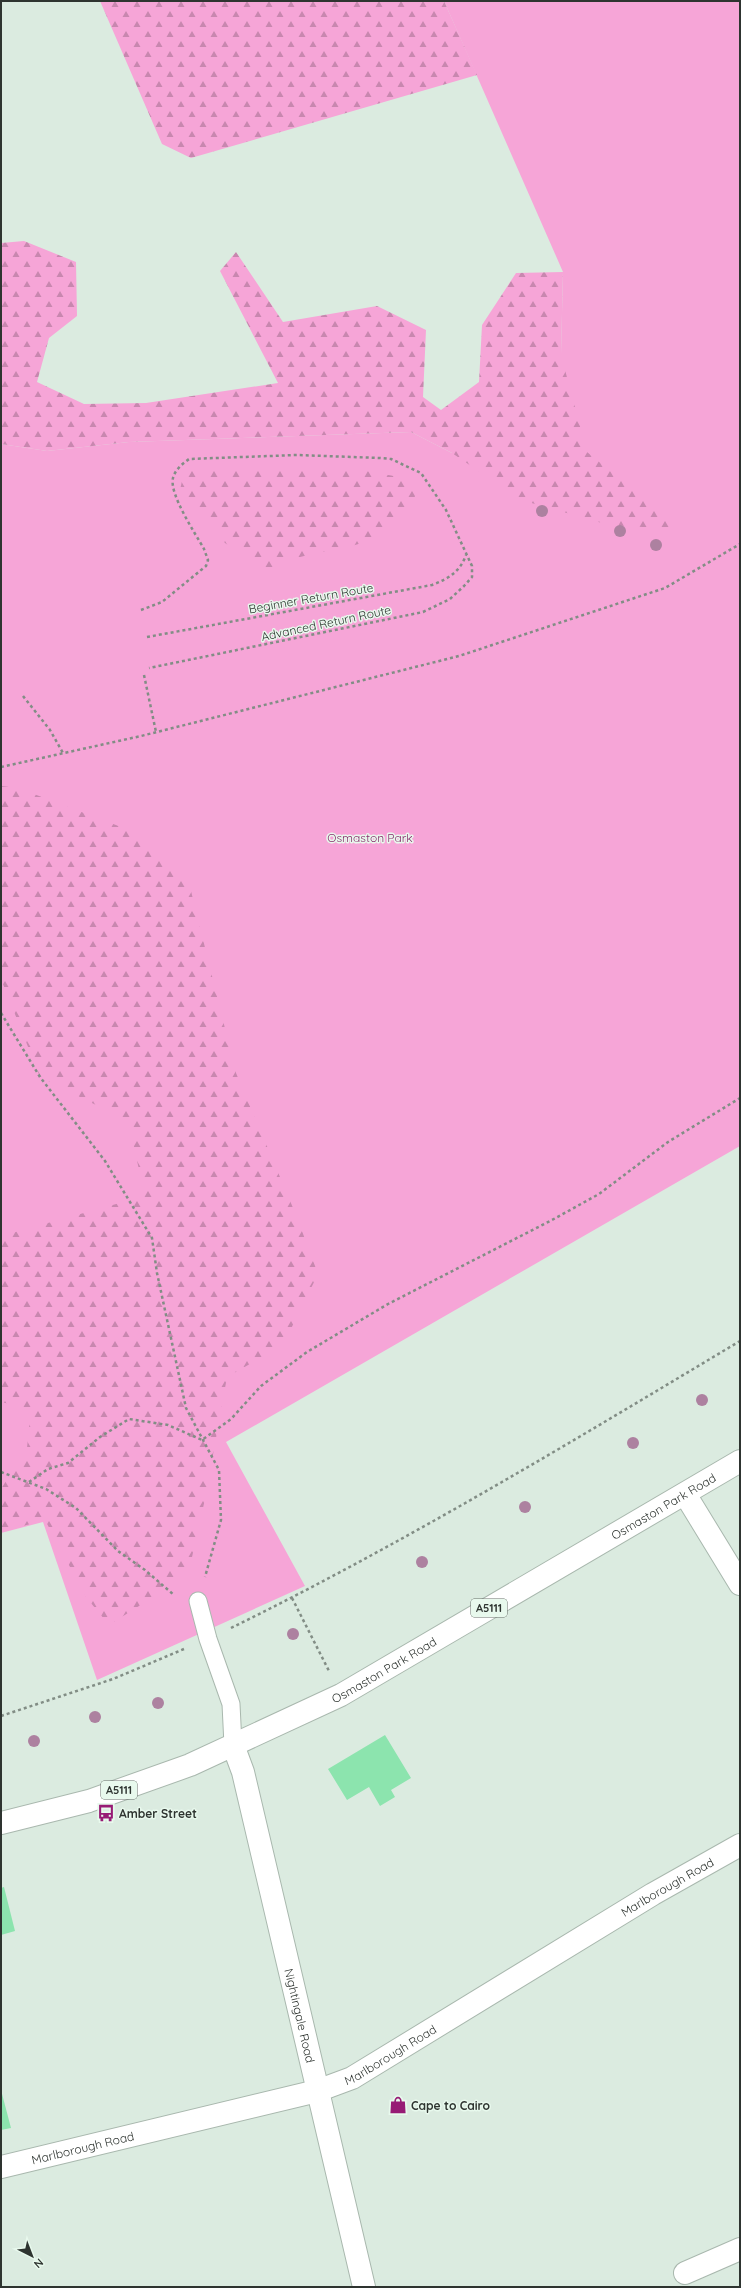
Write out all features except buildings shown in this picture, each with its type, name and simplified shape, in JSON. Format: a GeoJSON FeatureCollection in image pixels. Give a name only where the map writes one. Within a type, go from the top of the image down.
{"type":"FeatureCollection","features":[{"type":"Feature","properties":{"kind":"main road","name":"Osmaston Park Road"},"geometry":{"type":"LineString","coordinates":[[1,1823],[90,1801],[190,1765],[341,1695],[740,1461]]}},
{"type":"Feature","properties":{"kind":"main road"},"geometry":{"type":"LineString","coordinates":[[685,1494],[740,1584]]}},
{"type":"Feature","properties":{"kind":"main road","name":"Nightingale Road"},"geometry":{"type":"LineString","coordinates":[[233,1745],[243,1772],[364,2287]]}},
{"type":"Feature","properties":{"kind":"main road","name":"Marlborough Road"},"geometry":{"type":"LineString","coordinates":[[1,2167],[334,2086],[358,2075],[653,1894],[740,1845]]}},
{"type":"Feature","properties":{"kind":"main road"},"geometry":{"type":"LineString","coordinates":[[685,2273],[740,2249]]}},
{"type":"Feature","properties":{"kind":"lane"},"geometry":{"type":"LineString","coordinates":[[198,1601],[208,1639],[231,1704],[233,1745]]}},
{"type":"Feature","properties":{"kind":"path"},"geometry":{"type":"LineString","coordinates":[[140,610],[162,602],[206,566],[208,560],[204,549],[172,489],[173,478],[180,466],[189,459],[297,455],[391,459],[421,473],[446,510],[466,554]]}},
{"type":"Feature","properties":{"kind":"path"},"geometry":{"type":"LineString","coordinates":[[1,767],[156,732],[460,656],[665,588],[740,544]]}},
{"type":"Feature","properties":{"kind":"path","name":"Beginner Return Route"},"geometry":{"type":"LineString","coordinates":[[146,637],[432,586],[449,578],[462,566],[466,554]]}},
{"type":"Feature","properties":{"kind":"path","name":"Advanced Return Route"},"geometry":{"type":"LineString","coordinates":[[149,668],[423,612],[450,599],[472,577],[472,566],[466,554]]}},
{"type":"Feature","properties":{"kind":"path"},"geometry":{"type":"LineString","coordinates":[[144,675],[156,732]]}},
{"type":"Feature","properties":{"kind":"path"},"geometry":{"type":"LineString","coordinates":[[23,696],[50,730],[62,753]]}},
{"type":"Feature","properties":{"kind":"path"},"geometry":{"type":"LineString","coordinates":[[1,1013],[40,1077],[105,1161],[152,1238],[156,1273],[186,1408],[219,1470],[221,1520],[198,1601],[172,1595],[145,1570],[118,1551],[76,1508],[46,1489],[1,1472]]}},
{"type":"Feature","properties":{"kind":"path"},"geometry":{"type":"LineString","coordinates":[[202,1440],[231,1419],[261,1386],[307,1352],[388,1304],[552,1220],[599,1194],[668,1142],[740,1098]]}},
{"type":"Feature","properties":{"kind":"path"},"geometry":{"type":"LineString","coordinates":[[1,1716],[113,1679],[208,1639],[292,1598],[519,1474],[740,1341]]}},
{"type":"Feature","properties":{"kind":"path"},"geometry":{"type":"LineString","coordinates":[[29,1482],[48,1469],[68,1463],[100,1437],[129,1419],[168,1425],[202,1440]]}},
{"type":"Feature","properties":{"kind":"path"},"geometry":{"type":"LineString","coordinates":[[292,1598],[341,1695]]}},
{"type":"Feature","properties":{"kind":"green space"},"geometry":{"type":"Polygon","coordinates":[[[100,1],[444,1],[477,75],[191,158],[162,144],[100,1]]]}},
{"type":"Feature","properties":{"kind":"green space","name":"Osmaston Park"},"geometry":{"type":"Polygon","coordinates":[[[444,1],[740,1],[740,1146],[226,1442],[305,1586],[97,1680],[43,1522],[1,1533],[1,444],[47,451],[129,442],[411,432],[452,453],[559,434],[563,272],[444,1]]]}},
{"type":"Feature","properties":{"kind":"green space"},"geometry":{"type":"Polygon","coordinates":[[[24,241],[76,262],[77,316],[49,338],[37,382],[84,404],[146,403],[278,383],[220,271],[236,252],[283,322],[377,306],[426,330],[423,397],[441,410],[479,382],[482,325],[516,273],[563,272],[561,355],[587,452],[632,489],[676,529],[609,525],[521,500],[452,453],[411,432],[129,442],[47,451],[1,444],[1,243],[24,241]]]}},
{"type":"Feature","properties":{"kind":"green space"},"geometry":{"type":"Polygon","coordinates":[[[201,467],[345,467],[410,479],[418,489],[409,508],[398,522],[386,532],[357,545],[299,557],[267,571],[225,543],[180,490],[184,472],[201,467]]]}},
{"type":"Feature","properties":{"kind":"green space"},"geometry":{"type":"Polygon","coordinates":[[[1,786],[18,788],[137,833],[191,891],[236,1073],[296,1215],[318,1274],[283,1345],[227,1377],[205,1499],[188,1575],[109,1625],[86,1597],[45,1520],[1,1532],[1,1489],[27,1448],[31,1409],[1,1402],[1,1236],[145,1196],[128,1121],[40,1077],[1,979],[1,786]]]}},
{"type":"Feature","properties":{"kind":"place","name":"Amber Street"},"geometry":{"type":"Point","coordinates":[106,1813]}},
{"type":"Feature","properties":{"kind":"place","name":"Cape to Cairo"},"geometry":{"type":"Point","coordinates":[398,2105]}}]}
